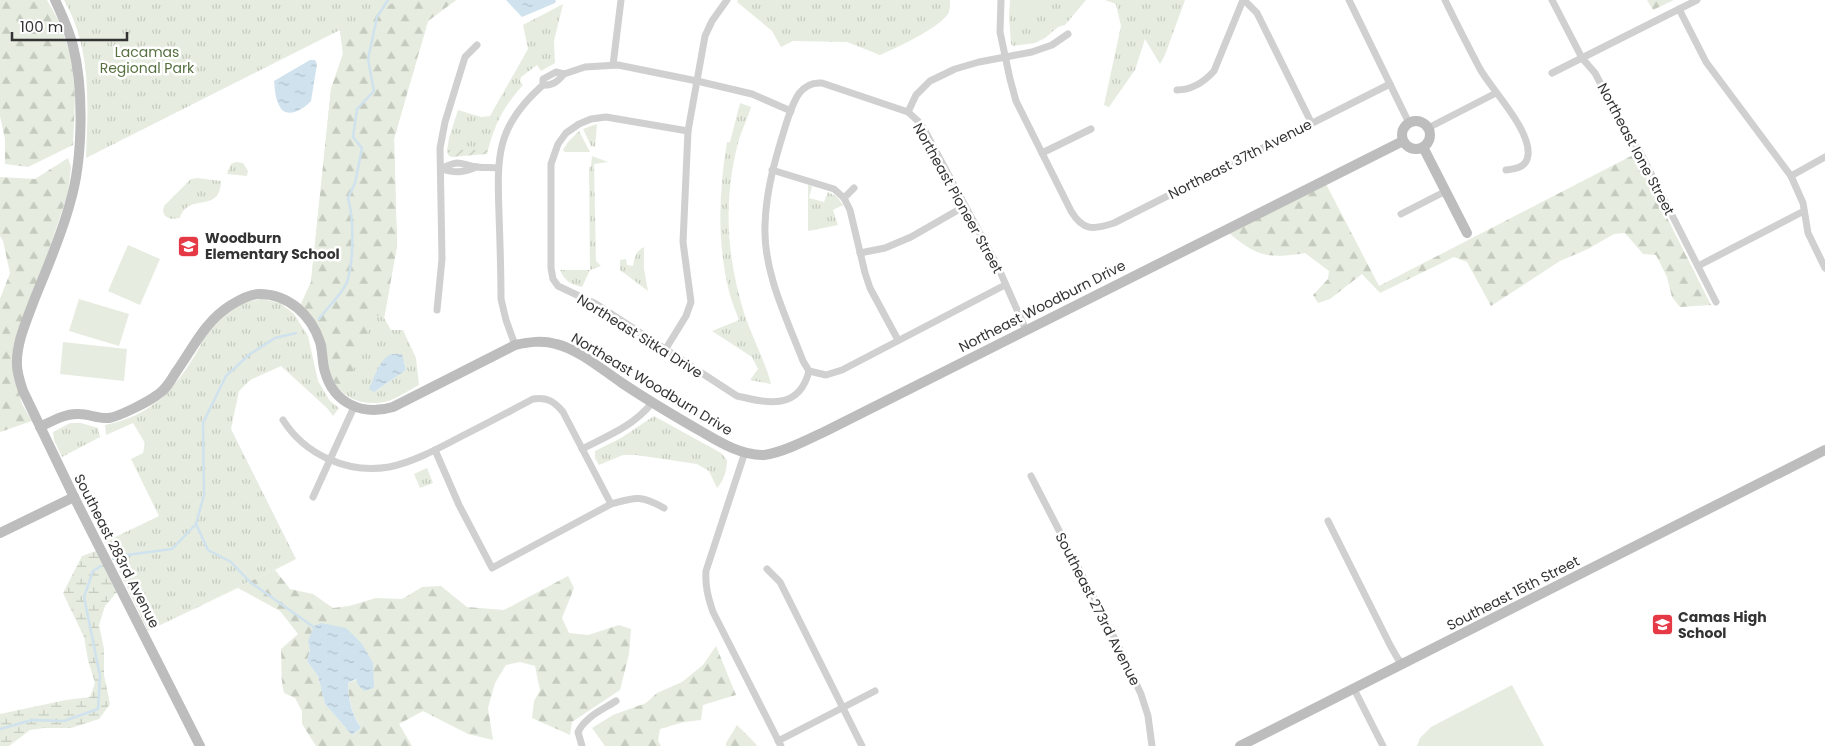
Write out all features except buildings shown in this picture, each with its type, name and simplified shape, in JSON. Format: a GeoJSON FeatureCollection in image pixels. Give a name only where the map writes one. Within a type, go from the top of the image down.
{"type":"FeatureCollection","features":[{"type":"Feature","properties":{"kind":"street","name":"Southeast 283rd Avenue"},"geometry":{"type":"LineString","coordinates":[[55,0],[68,29],[78,68],[80,105],[79,150],[71,202],[26,321],[17,357],[17,366],[23,391],[40,427],[200,746]]}},
{"type":"Feature","properties":{"kind":"street"},"geometry":{"type":"LineString","coordinates":[[613,65],[622,0]]}},
{"type":"Feature","properties":{"kind":"street"},"geometry":{"type":"LineString","coordinates":[[665,350],[686,316],[691,302],[683,242],[688,131],[705,36],[712,21],[727,0]]}},
{"type":"Feature","properties":{"kind":"street"},"geometry":{"type":"LineString","coordinates":[[1001,0],[1000,32],[1016,101],[1042,153],[1091,129]]}},
{"type":"Feature","properties":{"kind":"street"},"geometry":{"type":"LineString","coordinates":[[1177,90],[1185,90],[1196,86],[1206,80],[1214,71],[1244,0],[1257,13],[1311,122]]}},
{"type":"Feature","properties":{"kind":"street"},"geometry":{"type":"LineString","coordinates":[[1349,0],[1410,123]]}},
{"type":"Feature","properties":{"kind":"street"},"geometry":{"type":"LineString","coordinates":[[1445,0],[1481,70],[1524,133],[1528,146],[1528,156],[1524,165],[1516,169],[1506,170]]}},
{"type":"Feature","properties":{"kind":"street","name":"Northeast Ione Street"},"geometry":{"type":"LineString","coordinates":[[1552,0],[1582,58],[1595,74],[1627,133],[1640,152],[1716,302]]}},
{"type":"Feature","properties":{"kind":"street"},"geometry":{"type":"LineString","coordinates":[[1552,73],[1698,0]]}},
{"type":"Feature","properties":{"kind":"street"},"geometry":{"type":"LineString","coordinates":[[1679,9],[1706,62],[1790,176],[1803,203],[1808,233],[1825,268]]}},
{"type":"Feature","properties":{"kind":"street"},"geometry":{"type":"LineString","coordinates":[[908,112],[916,95],[930,81],[955,69],[1045,48],[1068,34]]}},
{"type":"Feature","properties":{"kind":"street"},"geometry":{"type":"LineString","coordinates":[[437,310],[442,259],[440,148],[445,122],[465,57],[477,45]]}},
{"type":"Feature","properties":{"kind":"street"},"geometry":{"type":"LineString","coordinates":[[515,346],[501,299],[498,168],[504,137],[514,116],[543,85],[543,79],[556,72],[564,74],[585,67],[613,65],[752,94],[791,110]]}},
{"type":"Feature","properties":{"kind":"street","name":"Northeast Pioneer Street"},"geometry":{"type":"LineString","coordinates":[[809,371],[803,361],[773,278],[765,227],[772,170],[791,110],[798,93],[815,82],[908,112],[918,121],[998,267],[1026,330]]}},
{"type":"Feature","properties":{"kind":"street","name":"Northeast 37th Avenue"},"geometry":{"type":"LineString","coordinates":[[1042,153],[1077,221],[1088,228],[1103,227],[1390,84]]}},
{"type":"Feature","properties":{"kind":"street"},"geometry":{"type":"LineString","coordinates":[[1428,128],[1496,93]]}},
{"type":"Feature","properties":{"kind":"street","name":"Northeast Sitka Drive"},"geometry":{"type":"LineString","coordinates":[[688,131],[606,117],[591,119],[579,124],[566,133],[558,144],[551,164],[551,268],[553,280],[558,286],[596,304],[737,396],[764,402],[780,402],[789,399],[803,387],[809,371]]}},
{"type":"Feature","properties":{"kind":"street"},"geometry":{"type":"LineString","coordinates":[[1418,121],[1428,128],[1429,138],[1423,147],[1412,148],[1403,141],[1404,129],[1410,123],[1418,121]]}},
{"type":"Feature","properties":{"kind":"street","name":"Northeast Woodburn Drive"},"geometry":{"type":"LineString","coordinates":[[40,427],[66,415],[78,413],[107,418],[117,416],[158,395],[168,386],[204,329],[215,316],[237,301],[257,294],[284,299],[300,310],[309,320],[320,342],[324,371],[328,382],[336,395],[354,407],[370,411],[393,407],[515,346],[530,342],[544,342],[558,344],[575,352],[652,403],[728,446],[745,452],[764,455],[793,446],[1403,141]]}},
{"type":"Feature","properties":{"kind":"street"},"geometry":{"type":"LineString","coordinates":[[1423,147],[1467,233]]}},
{"type":"Feature","properties":{"kind":"street"},"geometry":{"type":"LineString","coordinates":[[1790,176],[1825,157]]}},
{"type":"Feature","properties":{"kind":"street"},"geometry":{"type":"LineString","coordinates":[[441,169],[465,172],[476,167],[498,168]]}},
{"type":"Feature","properties":{"kind":"street"},"geometry":{"type":"LineString","coordinates":[[772,170],[834,189],[844,198],[850,210],[870,288],[898,340]]}},
{"type":"Feature","properties":{"kind":"street"},"geometry":{"type":"LineString","coordinates":[[844,198],[854,188]]}},
{"type":"Feature","properties":{"kind":"street"},"geometry":{"type":"LineString","coordinates":[[1401,214],[1446,191]]}},
{"type":"Feature","properties":{"kind":"street"},"geometry":{"type":"LineString","coordinates":[[860,253],[885,248],[911,237],[965,206]]}},
{"type":"Feature","properties":{"kind":"street"},"geometry":{"type":"LineString","coordinates":[[1698,266],[1804,211]]}},
{"type":"Feature","properties":{"kind":"street"},"geometry":{"type":"LineString","coordinates":[[809,371],[819,375],[842,370],[1005,285]]}},
{"type":"Feature","properties":{"kind":"street"},"geometry":{"type":"LineString","coordinates":[[283,420],[298,439],[310,449],[329,460],[368,468],[388,467],[435,450],[533,399],[542,398],[550,400],[557,405],[611,504]]}},
{"type":"Feature","properties":{"kind":"street"},"geometry":{"type":"LineString","coordinates":[[582,449],[628,426],[641,416],[652,403]]}},
{"type":"Feature","properties":{"kind":"street"},"geometry":{"type":"LineString","coordinates":[[313,497],[354,407]]}},
{"type":"Feature","properties":{"kind":"street"},"geometry":{"type":"LineString","coordinates":[[435,450],[459,505],[492,568],[611,504],[632,498],[648,499],[664,508]]}},
{"type":"Feature","properties":{"kind":"street","name":"Southeast 15th Street"},"geometry":{"type":"LineString","coordinates":[[1240,746],[1825,450]]}},
{"type":"Feature","properties":{"kind":"street"},"geometry":{"type":"LineString","coordinates":[[745,452],[706,571],[705,583],[713,612],[780,743],[875,691]]}},
{"type":"Feature","properties":{"kind":"street","name":"Southeast 273rd Avenue"},"geometry":{"type":"LineString","coordinates":[[1030,476],[1116,640],[1141,694],[1148,716],[1152,746]]}},
{"type":"Feature","properties":{"kind":"street"},"geometry":{"type":"LineString","coordinates":[[0,533],[74,497]]}},
{"type":"Feature","properties":{"kind":"street"},"geometry":{"type":"LineString","coordinates":[[1328,521],[1390,645],[1398,659],[1404,664]]}},
{"type":"Feature","properties":{"kind":"street"},"geometry":{"type":"LineString","coordinates":[[767,569],[780,582],[862,746]]}},
{"type":"Feature","properties":{"kind":"street"},"geometry":{"type":"LineString","coordinates":[[1354,689],[1383,746]]}},
{"type":"Feature","properties":{"kind":"street"},"geometry":{"type":"LineString","coordinates":[[582,746],[578,732],[581,726],[586,720],[616,701]]}},
{"type":"Feature","properties":{"kind":"green space"},"geometry":{"type":"Polygon","coordinates":[[[0,0],[47,0],[60,23],[72,60],[75,98],[73,145],[28,167],[5,164],[5,139],[0,116],[0,0]]]}},
{"type":"Feature","properties":{"kind":"green space","name":"Lacamas Regional Park"},"geometry":{"type":"Polygon","coordinates":[[[64,0],[456,0],[428,21],[394,139],[397,246],[384,318],[391,330],[403,330],[416,358],[419,385],[392,400],[379,403],[360,401],[344,394],[338,388],[329,371],[321,333],[301,304],[311,282],[331,89],[343,54],[340,30],[86,158],[86,77],[80,38],[64,0]],[[404,361],[374,392],[406,370],[404,361]]]}},
{"type":"Feature","properties":{"kind":"green space"},"geometry":{"type":"Polygon","coordinates":[[[399,0],[456,0],[428,21],[394,138],[397,246],[384,318],[371,313],[367,322],[369,339],[359,355],[349,381],[341,391],[330,371],[321,333],[301,304],[311,282],[331,89],[343,54],[340,29],[399,0]]]}},
{"type":"Feature","properties":{"kind":"green space"},"geometry":{"type":"Polygon","coordinates":[[[738,0],[950,0],[950,3],[949,12],[938,24],[880,55],[847,42],[793,41],[781,47],[772,31],[737,2],[738,0]]]}},
{"type":"Feature","properties":{"kind":"green space"},"geometry":{"type":"Polygon","coordinates":[[[1010,0],[1086,0],[1065,25],[1058,27],[1045,38],[1035,43],[1013,46],[1011,44],[1009,17],[1010,0]]]}},
{"type":"Feature","properties":{"kind":"green space"},"geometry":{"type":"Polygon","coordinates":[[[1031,0],[1035,0],[1040,9],[1023,18],[1017,8],[1031,0]]]}},
{"type":"Feature","properties":{"kind":"green space"},"geometry":{"type":"Polygon","coordinates":[[[1105,0],[1185,0],[1160,64],[1145,39],[1135,70],[1109,107],[1104,105],[1121,26],[1116,4],[1105,0]]]}},
{"type":"Feature","properties":{"kind":"green space"},"geometry":{"type":"Polygon","coordinates":[[[1647,0],[1674,0],[1653,10],[1647,0]]]}},
{"type":"Feature","properties":{"kind":"green space"},"geometry":{"type":"Polygon","coordinates":[[[563,4],[554,41],[555,63],[541,71],[537,65],[521,77],[520,81],[523,85],[510,100],[501,115],[488,150],[447,150],[458,110],[481,117],[490,116],[528,49],[523,25],[563,4]]]}},
{"type":"Feature","properties":{"kind":"green space"},"geometry":{"type":"Polygon","coordinates":[[[740,103],[751,107],[738,142],[730,190],[729,232],[731,253],[734,274],[745,316],[771,384],[750,380],[758,369],[752,357],[712,331],[739,320],[730,295],[724,269],[720,214],[727,142],[730,142],[740,103]]]}},
{"type":"Feature","properties":{"kind":"green space"},"geometry":{"type":"Polygon","coordinates":[[[597,124],[595,147],[591,146],[583,129],[597,124]]]}},
{"type":"Feature","properties":{"kind":"green space"},"geometry":{"type":"Polygon","coordinates":[[[579,131],[590,152],[565,152],[563,150],[568,142],[579,131]]]}},
{"type":"Feature","properties":{"kind":"green space"},"geometry":{"type":"Polygon","coordinates":[[[447,150],[488,150],[487,154],[451,157],[448,155],[447,150]]]}},
{"type":"Feature","properties":{"kind":"green space"},"geometry":{"type":"Polygon","coordinates":[[[1635,154],[1711,305],[1680,307],[1672,297],[1667,277],[1656,255],[1643,254],[1625,233],[1614,234],[1588,249],[1560,261],[1491,306],[1467,262],[1454,257],[1380,293],[1362,274],[1330,299],[1318,303],[1313,295],[1328,279],[1329,271],[1305,253],[1282,256],[1264,254],[1248,247],[1229,233],[1326,184],[1379,286],[1635,154]]]}},
{"type":"Feature","properties":{"kind":"green space"},"geometry":{"type":"Polygon","coordinates":[[[592,156],[608,162],[594,164],[596,261],[601,266],[590,270],[589,167],[591,167],[592,156]]]}},
{"type":"Feature","properties":{"kind":"green space"},"geometry":{"type":"Polygon","coordinates":[[[68,158],[71,167],[68,193],[15,351],[19,393],[22,404],[32,421],[0,432],[0,299],[10,273],[3,241],[0,236],[0,177],[35,179],[68,158]]]}},
{"type":"Feature","properties":{"kind":"green space"},"geometry":{"type":"Polygon","coordinates":[[[236,162],[243,163],[248,171],[247,176],[227,174],[231,164],[236,162]]]}},
{"type":"Feature","properties":{"kind":"green space"},"geometry":{"type":"Polygon","coordinates":[[[191,179],[221,181],[219,191],[215,197],[210,201],[190,206],[184,210],[180,218],[171,219],[165,216],[164,206],[191,179]]]}},
{"type":"Feature","properties":{"kind":"green space"},"geometry":{"type":"Polygon","coordinates":[[[808,185],[812,186],[809,198],[824,202],[828,192],[837,197],[843,205],[833,210],[838,225],[808,231],[808,185]]]}},
{"type":"Feature","properties":{"kind":"green space"},"geometry":{"type":"Polygon","coordinates":[[[128,245],[160,259],[140,305],[108,291],[128,245]]]}},
{"type":"Feature","properties":{"kind":"green space"},"geometry":{"type":"Polygon","coordinates":[[[644,247],[644,269],[648,291],[620,270],[620,260],[626,259],[627,265],[633,266],[636,255],[644,247]]]}},
{"type":"Feature","properties":{"kind":"green space"},"geometry":{"type":"Polygon","coordinates":[[[560,270],[590,270],[582,287],[569,282],[560,270]]]}},
{"type":"Feature","properties":{"kind":"green space"},"geometry":{"type":"Polygon","coordinates":[[[79,299],[129,314],[119,346],[69,331],[79,299]]]}},
{"type":"Feature","properties":{"kind":"green space"},"geometry":{"type":"Polygon","coordinates":[[[261,299],[280,303],[294,314],[308,336],[318,381],[330,401],[339,408],[333,416],[327,408],[281,366],[250,380],[239,391],[231,429],[296,559],[148,631],[105,542],[159,516],[131,459],[143,453],[145,443],[133,423],[106,435],[105,425],[122,421],[149,408],[180,377],[199,348],[204,336],[215,323],[240,304],[261,299]]]}},
{"type":"Feature","properties":{"kind":"green space"},"geometry":{"type":"Polygon","coordinates":[[[63,342],[127,349],[124,381],[60,374],[63,342]]]}},
{"type":"Feature","properties":{"kind":"green space"},"geometry":{"type":"Polygon","coordinates":[[[654,416],[721,453],[727,460],[727,464],[726,471],[717,488],[709,471],[697,464],[636,455],[623,455],[599,465],[595,458],[595,451],[621,438],[654,416]]]}},
{"type":"Feature","properties":{"kind":"green space"},"geometry":{"type":"Polygon","coordinates":[[[70,423],[81,423],[98,428],[100,437],[62,457],[54,440],[53,432],[70,423]]]}},
{"type":"Feature","properties":{"kind":"green space"},"geometry":{"type":"Polygon","coordinates":[[[427,468],[433,483],[420,488],[414,474],[427,468]]]}},
{"type":"Feature","properties":{"kind":"green space"},"geometry":{"type":"Polygon","coordinates":[[[96,551],[118,591],[105,606],[99,625],[104,649],[104,675],[110,704],[99,719],[71,728],[30,730],[9,746],[0,746],[0,714],[66,700],[90,697],[95,683],[84,637],[63,593],[82,556],[96,551]]]}},
{"type":"Feature","properties":{"kind":"green space"},"geometry":{"type":"Polygon","coordinates":[[[296,559],[275,570],[290,589],[313,594],[333,608],[349,606],[376,598],[402,599],[422,587],[441,586],[467,607],[504,610],[568,576],[574,588],[562,618],[569,633],[588,635],[619,625],[631,629],[629,654],[620,690],[572,722],[570,735],[532,718],[534,701],[540,690],[535,666],[520,662],[506,665],[495,683],[488,708],[493,740],[468,734],[423,711],[399,724],[412,746],[316,746],[302,724],[302,711],[295,698],[284,693],[283,687],[281,649],[298,634],[280,611],[238,588],[148,631],[296,559]],[[310,650],[307,661],[318,676],[325,704],[352,735],[361,728],[351,706],[348,683],[372,674],[373,663],[310,650]]]}},
{"type":"Feature","properties":{"kind":"green space"},"geometry":{"type":"Polygon","coordinates":[[[716,646],[736,695],[703,705],[701,720],[684,722],[660,729],[658,741],[661,746],[605,746],[592,728],[613,715],[646,703],[657,693],[682,682],[703,665],[716,646]]]}},
{"type":"Feature","properties":{"kind":"green space"},"geometry":{"type":"Polygon","coordinates":[[[1512,685],[1544,746],[1417,746],[1420,738],[1431,727],[1512,685]]]}},
{"type":"Feature","properties":{"kind":"green space"},"geometry":{"type":"Polygon","coordinates":[[[737,725],[755,743],[757,746],[726,746],[737,725]]]}},
{"type":"Feature","properties":{"kind":"water"},"geometry":{"type":"Polygon","coordinates":[[[506,0],[556,0],[555,3],[522,17],[506,0]]]}},
{"type":"Feature","properties":{"kind":"water"},"geometry":{"type":"Polygon","coordinates":[[[310,60],[315,60],[317,64],[311,101],[299,110],[290,113],[285,112],[278,102],[274,81],[310,60]]]}},
{"type":"Feature","properties":{"kind":"water"},"geometry":{"type":"Polygon","coordinates":[[[391,354],[402,354],[406,370],[374,392],[369,389],[375,375],[383,360],[391,354]]]}},
{"type":"Feature","properties":{"kind":"water"},"geometry":{"type":"Polygon","coordinates":[[[321,623],[346,628],[362,644],[373,663],[374,688],[364,691],[358,685],[356,679],[348,683],[351,707],[361,728],[352,735],[325,704],[318,676],[307,661],[310,650],[308,641],[314,626],[321,623]]]}},
{"type":"Feature","properties":{"kind":"waterway"},"geometry":{"type":"LineString","coordinates":[[319,319],[342,291],[349,273],[352,240],[348,198],[355,183],[362,148],[353,137],[357,109],[374,91],[368,59],[377,17],[388,0]]}},
{"type":"Feature","properties":{"kind":"waterway"},"geometry":{"type":"LineString","coordinates":[[113,559],[119,556],[172,549],[196,524],[204,495],[203,423],[226,376],[250,354],[275,338],[296,333]]}},
{"type":"Feature","properties":{"kind":"waterway"},"geometry":{"type":"LineString","coordinates":[[196,524],[208,550],[231,562],[250,582],[315,628]]}},
{"type":"Feature","properties":{"kind":"waterway"},"geometry":{"type":"LineString","coordinates":[[0,729],[32,720],[64,721],[98,709],[100,676],[84,597],[93,571],[101,566]]}},
{"type":"Feature","properties":{"kind":"place","name":"Woodburn Elementary School"},"geometry":{"type":"Point","coordinates":[189,246]}},
{"type":"Feature","properties":{"kind":"place","name":"Camas High School"},"geometry":{"type":"Point","coordinates":[1662,625]}}]}
